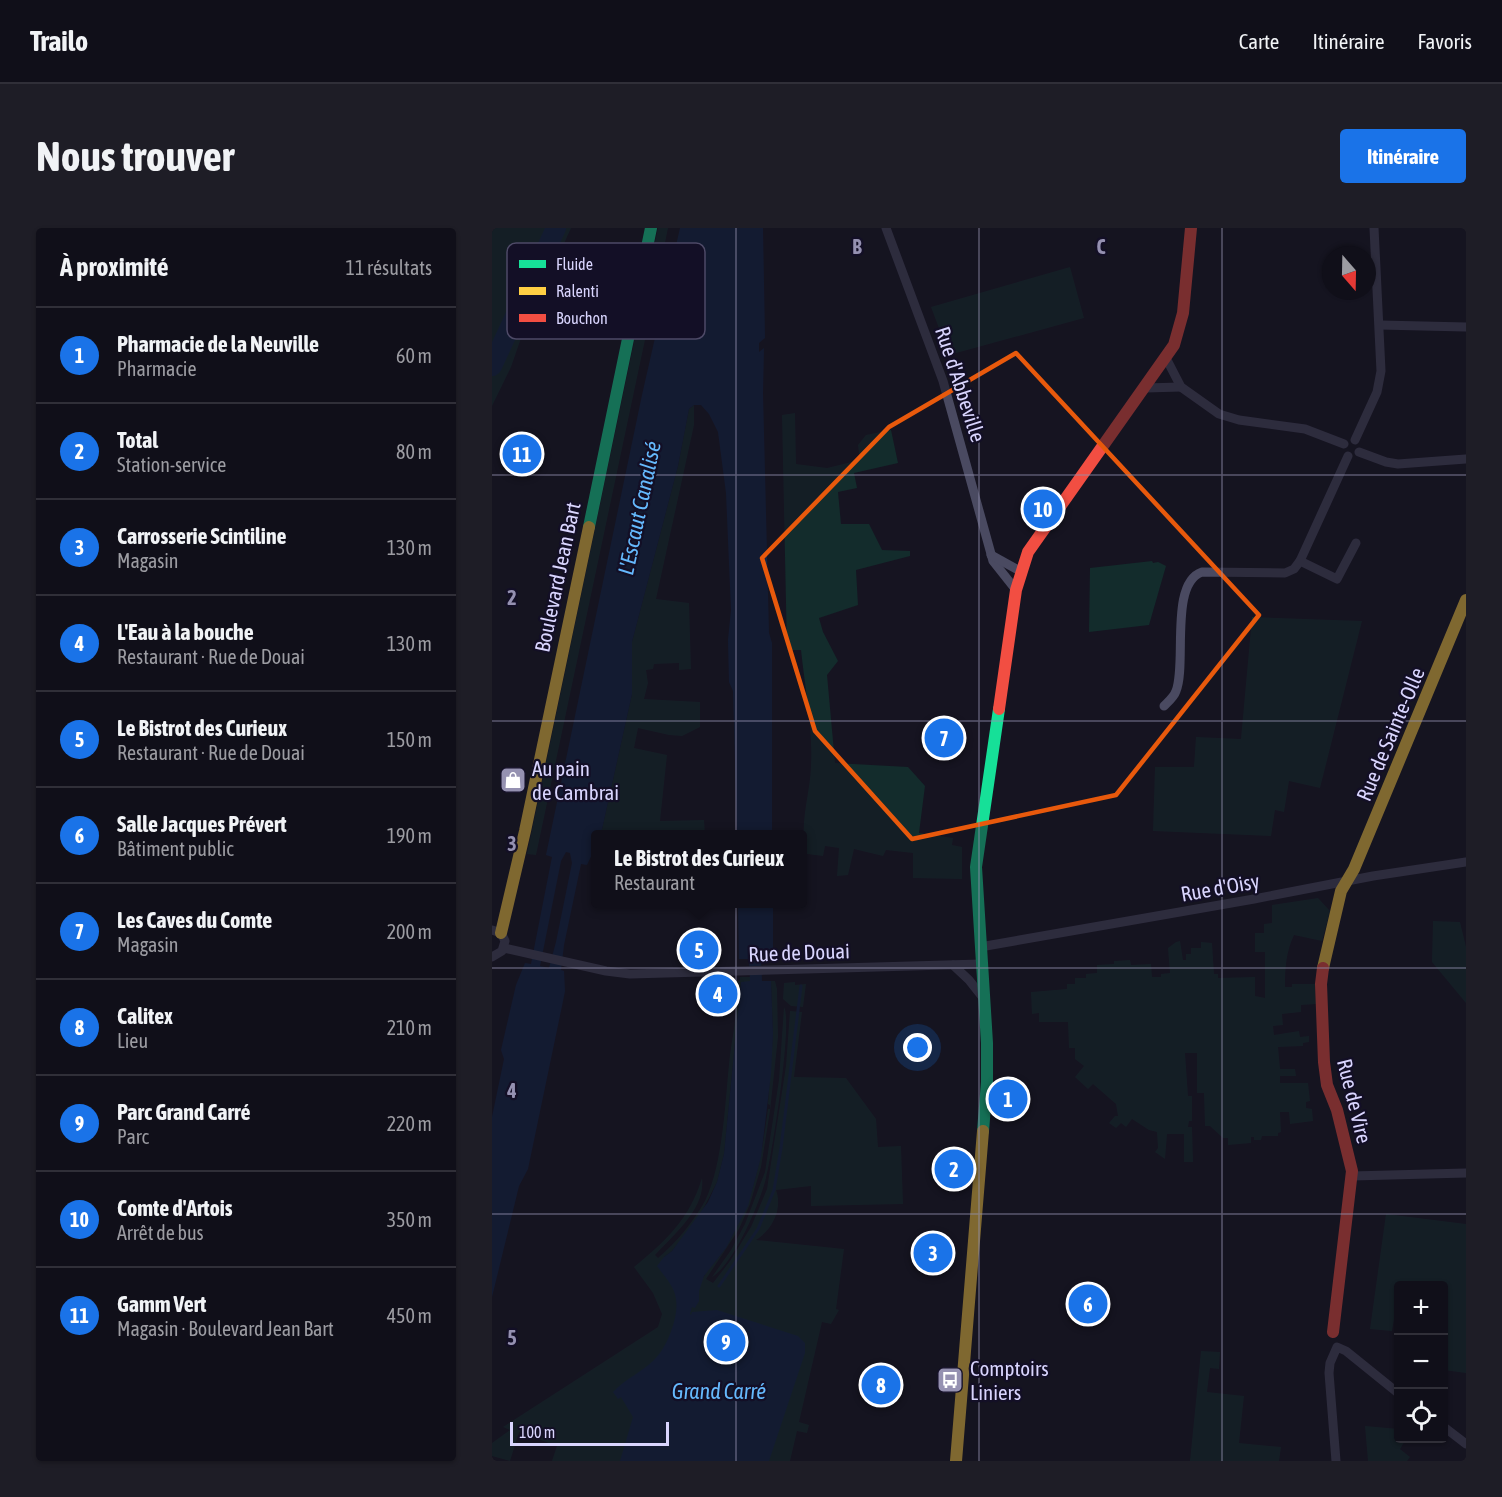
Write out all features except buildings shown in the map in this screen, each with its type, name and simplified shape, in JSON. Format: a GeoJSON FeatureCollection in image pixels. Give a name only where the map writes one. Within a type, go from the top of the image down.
{"type":"FeatureCollection","features":[{"type":"Feature","properties":{"kind":"street","name":"Boulevard Jean Bart"},"geometry":{"type":"LineString","coordinates":[[648,243],[651,228]]}},
{"type":"Feature","properties":{"kind":"street","name":"Rue d'Abbeville"},"geometry":{"type":"LineString","coordinates":[[886,228],[943,381],[991,555],[999,572],[1016,590]]}},
{"type":"Feature","properties":{"kind":"street"},"geometry":{"type":"LineString","coordinates":[[956,1461],[986,1091],[987,1043],[976,867],[1016,590],[1020,571],[1028,552],[1174,345],[1181,324],[1191,228]]}},
{"type":"Feature","properties":{"kind":"street"},"geometry":{"type":"LineString","coordinates":[[1355,440],[1379,386],[1381,364],[1374,228]]}},
{"type":"Feature","properties":{"kind":"street"},"geometry":{"type":"LineString","coordinates":[[1380,325],[1466,327]]}},
{"type":"Feature","properties":{"kind":"street","name":"Boulevard Jean Bart"},"geometry":{"type":"LineString","coordinates":[[496,931],[525,831],[628,339]]}},
{"type":"Feature","properties":{"kind":"street"},"geometry":{"type":"LineString","coordinates":[[1166,358],[1181,387],[1225,417],[1305,429],[1344,444]]}},
{"type":"Feature","properties":{"kind":"street"},"geometry":{"type":"LineString","coordinates":[[1145,388],[1181,387]]}},
{"type":"Feature","properties":{"kind":"street"},"geometry":{"type":"LineString","coordinates":[[1344,444],[1355,440]]}},
{"type":"Feature","properties":{"kind":"street"},"geometry":{"type":"LineString","coordinates":[[1344,444],[1344,452],[1348,456],[1354,456],[1359,452],[1360,445],[1355,440]]}},
{"type":"Feature","properties":{"kind":"street"},"geometry":{"type":"LineString","coordinates":[[1359,452],[1398,464],[1466,459]]}},
{"type":"Feature","properties":{"kind":"street"},"geometry":{"type":"LineString","coordinates":[[1164,706],[1177,689],[1182,610],[1190,579],[1202,572],[1285,573],[1294,569],[1300,561],[1348,456]]}},
{"type":"Feature","properties":{"kind":"street"},"geometry":{"type":"LineString","coordinates":[[1300,561],[1337,579],[1356,543]]}},
{"type":"Feature","properties":{"kind":"street"},"geometry":{"type":"LineString","coordinates":[[991,555],[1020,571]]}},
{"type":"Feature","properties":{"kind":"street","name":"Rue de Sainte-Olle"},"geometry":{"type":"LineString","coordinates":[[1347,881],[1359,858],[1466,600]]}},
{"type":"Feature","properties":{"kind":"street","name":"Rue d'Oisy"},"geometry":{"type":"LineString","coordinates":[[980,947],[1466,862]]}},
{"type":"Feature","properties":{"kind":"street","name":"Rue de Vire"},"geometry":{"type":"LineString","coordinates":[[1333,1332],[1352,1176],[1351,1161],[1325,1070],[1321,984],[1341,891],[1347,881]]}},
{"type":"Feature","properties":{"kind":"street"},"geometry":{"type":"LineString","coordinates":[[492,957],[509,949],[496,931]]}},
{"type":"Feature","properties":{"kind":"street","name":"Rue de Douai"},"geometry":{"type":"LineString","coordinates":[[509,949],[630,974],[981,964]]}},
{"type":"Feature","properties":{"kind":"street"},"geometry":{"type":"LineString","coordinates":[[953,965],[984,999]]}},
{"type":"Feature","properties":{"kind":"street"},"geometry":{"type":"LineString","coordinates":[[1352,1176],[1466,1173]]}},
{"type":"Feature","properties":{"kind":"street"},"geometry":{"type":"LineString","coordinates":[[1336,1461],[1329,1373],[1330,1363],[1337,1347],[1346,1351],[1394,1390]]}},
{"type":"Feature","properties":{"kind":"street"},"geometry":{"type":"LineString","coordinates":[[1448,1431],[1466,1444]]}},
{"type":"Feature","properties":{"kind":"highlighted area"},"geometry":{"type":"Polygon","coordinates":[[[1016,353],[1259,615],[1116,795],[912,839],[815,731],[762,558],[889,427],[1016,353]]]}},
{"type":"Feature","properties":{"kind":"green space"},"geometry":{"type":"Polygon","coordinates":[[[492,228],[571,228],[564,243],[507,243],[507,339],[521,339],[511,367],[492,406],[492,228]]]}},
{"type":"Feature","properties":{"kind":"green space"},"geometry":{"type":"Polygon","coordinates":[[[658,228],[668,228],[665,243],[655,243],[658,228]]]}},
{"type":"Feature","properties":{"kind":"green space"},"geometry":{"type":"Polygon","coordinates":[[[1070,267],[1084,318],[949,355],[931,307],[1070,267]]]}},
{"type":"Feature","properties":{"kind":"green space"},"geometry":{"type":"Polygon","coordinates":[[[635,339],[645,339],[536,855],[527,854],[635,339]]]}},
{"type":"Feature","properties":{"kind":"green space"},"geometry":{"type":"Polygon","coordinates":[[[694,405],[694,425],[656,599],[689,603],[691,669],[679,670],[679,663],[654,664],[653,669],[646,670],[648,683],[644,699],[700,702],[700,727],[682,736],[638,728],[634,748],[667,755],[660,821],[704,820],[705,830],[602,830],[632,694],[632,642],[678,466],[689,409],[694,405]]]}},
{"type":"Feature","properties":{"kind":"green space"},"geometry":{"type":"Polygon","coordinates":[[[795,413],[796,464],[827,468],[860,460],[858,445],[866,435],[891,430],[898,463],[854,473],[857,488],[838,492],[841,524],[869,524],[882,550],[910,551],[910,556],[856,570],[858,605],[819,618],[823,632],[838,661],[827,675],[835,763],[908,767],[925,786],[919,833],[953,838],[952,845],[962,847],[962,879],[913,878],[913,853],[886,850],[883,856],[854,849],[848,875],[837,876],[839,848],[825,846],[823,856],[807,854],[807,830],[804,830],[811,766],[810,723],[801,650],[787,650],[782,415],[795,413]]]}},
{"type":"Feature","properties":{"kind":"green space"},"geometry":{"type":"Polygon","coordinates":[[[1152,561],[1166,566],[1149,625],[1089,632],[1090,568],[1152,561]]]}},
{"type":"Feature","properties":{"kind":"green space"},"geometry":{"type":"Polygon","coordinates":[[[1252,617],[1362,621],[1320,788],[1289,781],[1284,812],[1275,810],[1271,836],[1153,831],[1155,767],[1194,767],[1196,737],[1241,739],[1252,617]]]}},
{"type":"Feature","properties":{"kind":"green space"},"geometry":{"type":"Polygon","coordinates":[[[1318,898],[1330,911],[1322,941],[1294,935],[1288,954],[1285,980],[1285,987],[1292,987],[1292,984],[1315,984],[1316,1004],[1301,1005],[1301,1012],[1282,1014],[1283,1025],[1273,1026],[1274,1035],[1299,1031],[1300,1037],[1309,1036],[1309,1042],[1303,1043],[1303,1046],[1278,1047],[1280,1069],[1295,1069],[1296,1076],[1280,1076],[1280,1083],[1308,1083],[1310,1101],[1306,1102],[1306,1108],[1312,1109],[1313,1121],[1290,1124],[1289,1112],[1280,1112],[1281,1132],[1278,1136],[1262,1136],[1261,1140],[1254,1140],[1254,1137],[1251,1137],[1251,1143],[1228,1145],[1228,1138],[1223,1138],[1210,1126],[1205,1126],[1204,1093],[1197,1093],[1197,1053],[1185,1053],[1188,1096],[1192,1096],[1192,1121],[1189,1121],[1188,1127],[1192,1127],[1193,1162],[1184,1162],[1184,1134],[1167,1134],[1165,1159],[1155,1152],[1158,1148],[1157,1132],[1149,1130],[1132,1119],[1126,1127],[1121,1123],[1116,1128],[1109,1123],[1115,1116],[1118,1116],[1116,1104],[1093,1084],[1088,1089],[1075,1077],[1084,1066],[1075,1059],[1075,1048],[1069,1048],[1068,1022],[1039,1022],[1039,1013],[1032,1014],[1031,992],[1067,989],[1067,984],[1075,984],[1075,978],[1086,978],[1086,974],[1097,973],[1097,965],[1130,960],[1131,965],[1151,964],[1152,977],[1161,977],[1161,974],[1170,973],[1168,948],[1180,941],[1183,960],[1186,960],[1186,954],[1191,954],[1191,948],[1201,948],[1201,942],[1212,943],[1214,974],[1218,974],[1218,978],[1255,977],[1255,996],[1265,998],[1265,952],[1255,952],[1255,933],[1264,933],[1264,924],[1272,923],[1272,905],[1318,898]]]}},
{"type":"Feature","properties":{"kind":"green space"},"geometry":{"type":"Polygon","coordinates":[[[1433,921],[1460,922],[1466,947],[1466,1003],[1432,962],[1433,921]]]}},
{"type":"Feature","properties":{"kind":"green space"},"geometry":{"type":"Polygon","coordinates":[[[740,977],[750,977],[750,982],[741,982],[724,1154],[717,1182],[700,1215],[672,1251],[664,1257],[703,1278],[725,1249],[744,1212],[755,1179],[768,1109],[770,1109],[768,1104],[773,1034],[771,981],[775,981],[777,989],[778,1037],[770,1111],[761,1167],[750,1204],[739,1229],[706,1279],[713,1283],[730,1261],[751,1227],[767,1189],[786,1066],[790,1011],[802,1012],[794,1077],[846,1078],[876,1119],[878,1147],[901,1146],[903,1204],[811,1206],[811,1186],[776,1190],[778,1204],[775,1218],[767,1231],[756,1240],[844,1249],[836,1309],[839,1310],[831,1324],[822,1322],[799,1422],[809,1425],[807,1433],[797,1431],[790,1461],[552,1461],[557,1446],[519,1432],[510,1461],[492,1456],[492,1443],[510,1430],[503,1427],[658,1327],[662,1314],[653,1293],[634,1267],[676,1228],[691,1205],[702,1178],[702,1189],[694,1211],[655,1255],[658,1258],[671,1246],[696,1216],[711,1185],[723,1129],[735,1018],[734,981],[740,981],[740,977]]]}},
{"type":"Feature","properties":{"kind":"green space"},"geometry":{"type":"Polygon","coordinates":[[[795,982],[795,985],[806,984],[803,1007],[791,1006],[783,999],[784,983],[795,982]]]}},
{"type":"Feature","properties":{"kind":"green space"},"geometry":{"type":"Polygon","coordinates":[[[784,1007],[786,1036],[784,1061],[766,1178],[752,1217],[737,1247],[729,1260],[712,1277],[731,1250],[745,1224],[765,1172],[779,1080],[784,1007]]]}},
{"type":"Feature","properties":{"kind":"green space"},"geometry":{"type":"Polygon","coordinates":[[[1386,1214],[1466,1224],[1466,1373],[1448,1371],[1448,1281],[1394,1281],[1392,1331],[1370,1329],[1386,1214]]]}},
{"type":"Feature","properties":{"kind":"green space"},"geometry":{"type":"Polygon","coordinates":[[[1201,1351],[1220,1352],[1219,1369],[1210,1368],[1207,1392],[1244,1396],[1239,1443],[1281,1447],[1279,1461],[1190,1461],[1201,1351]]]}},
{"type":"Feature","properties":{"kind":"green space"},"geometry":{"type":"Polygon","coordinates":[[[1365,1426],[1394,1429],[1394,1443],[1404,1443],[1400,1449],[1410,1457],[1407,1461],[1368,1461],[1365,1426]]]}},
{"type":"Feature","properties":{"kind":"water","name":"L'Escaut Canalisé"},"geometry":{"type":"Polygon","coordinates":[[[680,228],[763,228],[765,338],[759,343],[759,352],[764,348],[769,633],[772,643],[772,830],[737,830],[733,691],[729,682],[728,640],[731,610],[726,493],[718,432],[709,414],[701,405],[694,405],[689,409],[678,466],[632,642],[632,694],[602,830],[591,830],[591,856],[587,865],[581,864],[564,945],[561,970],[564,971],[565,991],[562,1006],[528,1169],[519,1186],[492,1297],[492,1117],[504,1059],[501,1050],[516,985],[525,963],[531,964],[552,857],[546,855],[655,339],[705,339],[705,243],[677,243],[680,228]],[[566,852],[561,861],[540,966],[549,968],[572,863],[570,853],[566,852]]]}},
{"type":"Feature","properties":{"kind":"water","name":"Grand Carré"},"geometry":{"type":"Polygon","coordinates":[[[738,908],[773,908],[773,958],[761,959],[762,981],[771,981],[773,1034],[771,1074],[761,1157],[748,1206],[726,1248],[704,1276],[699,1291],[699,1301],[695,1308],[692,1307],[690,1314],[717,1310],[798,1336],[805,1343],[805,1353],[769,1461],[620,1461],[633,1417],[621,1397],[618,1399],[613,1392],[654,1360],[667,1340],[676,1314],[676,1299],[671,1286],[657,1266],[672,1251],[708,1202],[717,1182],[724,1154],[741,982],[750,981],[749,959],[739,959],[738,908]]]}},
{"type":"Feature","properties":{"kind":"waterway"},"geometry":{"type":"LineString","coordinates":[[549,243],[556,228]]}},
{"type":"Feature","properties":{"kind":"waterway"},"geometry":{"type":"LineString","coordinates":[[492,366],[507,334]]}},
{"type":"Feature","properties":{"kind":"waterway"},"geometry":{"type":"LineString","coordinates":[[719,1286],[758,1229],[774,1190],[801,986]]}},
{"type":"Feature","properties":{"kind":"traffic: fast"},"geometry":{"type":"LineString","coordinates":[[648,243],[651,228]]}},
{"type":"Feature","properties":{"kind":"traffic: fast"},"geometry":{"type":"LineString","coordinates":[[589,527],[628,339]]}},
{"type":"Feature","properties":{"kind":"traffic: fast"},"geometry":{"type":"LineString","coordinates":[[983,1131],[987,1043],[976,867],[999,709]]}},
{"type":"Feature","properties":{"kind":"traffic: slow"},"geometry":{"type":"LineString","coordinates":[[501,933],[525,831],[589,527]]}},
{"type":"Feature","properties":{"kind":"traffic: slow"},"geometry":{"type":"LineString","coordinates":[[1323,968],[1341,891],[1354,869],[1466,600]]}},
{"type":"Feature","properties":{"kind":"traffic: slow"},"geometry":{"type":"LineString","coordinates":[[956,1461],[983,1131]]}},
{"type":"Feature","properties":{"kind":"traffic: jam"},"geometry":{"type":"LineString","coordinates":[[999,709],[1016,590],[1028,552],[1174,345],[1183,313],[1191,228]]}},
{"type":"Feature","properties":{"kind":"traffic: jam"},"geometry":{"type":"LineString","coordinates":[[1323,968],[1321,984],[1327,1085],[1337,1110],[1352,1171],[1333,1332]]}},
{"type":"Feature","properties":{"kind":"place","name":"Gamm Vert"},"geometry":{"type":"Point","coordinates":[522,454]}},
{"type":"Feature","properties":{"kind":"place","name":"Comte d'Artois"},"geometry":{"type":"Point","coordinates":[1043,509]}},
{"type":"Feature","properties":{"kind":"place","name":"Les Caves du Comte"},"geometry":{"type":"Point","coordinates":[944,738]}},
{"type":"Feature","properties":{"kind":"place","name":"Au pain de Cambrai"},"geometry":{"type":"Point","coordinates":[513,780]}},
{"type":"Feature","properties":{"kind":"place","name":"Le Bistrot des Curieux"},"geometry":{"type":"Point","coordinates":[699,950]}},
{"type":"Feature","properties":{"kind":"place","name":"L'Eau à la bouche"},"geometry":{"type":"Point","coordinates":[718,994]}},
{"type":"Feature","properties":{"kind":"place","name":"Pharmacie de la Neuville"},"geometry":{"type":"Point","coordinates":[1008,1099]}},
{"type":"Feature","properties":{"kind":"place","name":"Total"},"geometry":{"type":"Point","coordinates":[954,1169]}},
{"type":"Feature","properties":{"kind":"place","name":"Carrosserie Scintiline"},"geometry":{"type":"Point","coordinates":[933,1253]}},
{"type":"Feature","properties":{"kind":"place","name":"Salle Jacques Prévert"},"geometry":{"type":"Point","coordinates":[1088,1304]}},
{"type":"Feature","properties":{"kind":"place","name":"Parc Grand Carré"},"geometry":{"type":"Point","coordinates":[726,1342]}},
{"type":"Feature","properties":{"kind":"place","name":"Comptoirs Liniers"},"geometry":{"type":"Point","coordinates":[950,1380]}},
{"type":"Feature","properties":{"kind":"place","name":"Calitex"},"geometry":{"type":"Point","coordinates":[881,1385]}}]}
